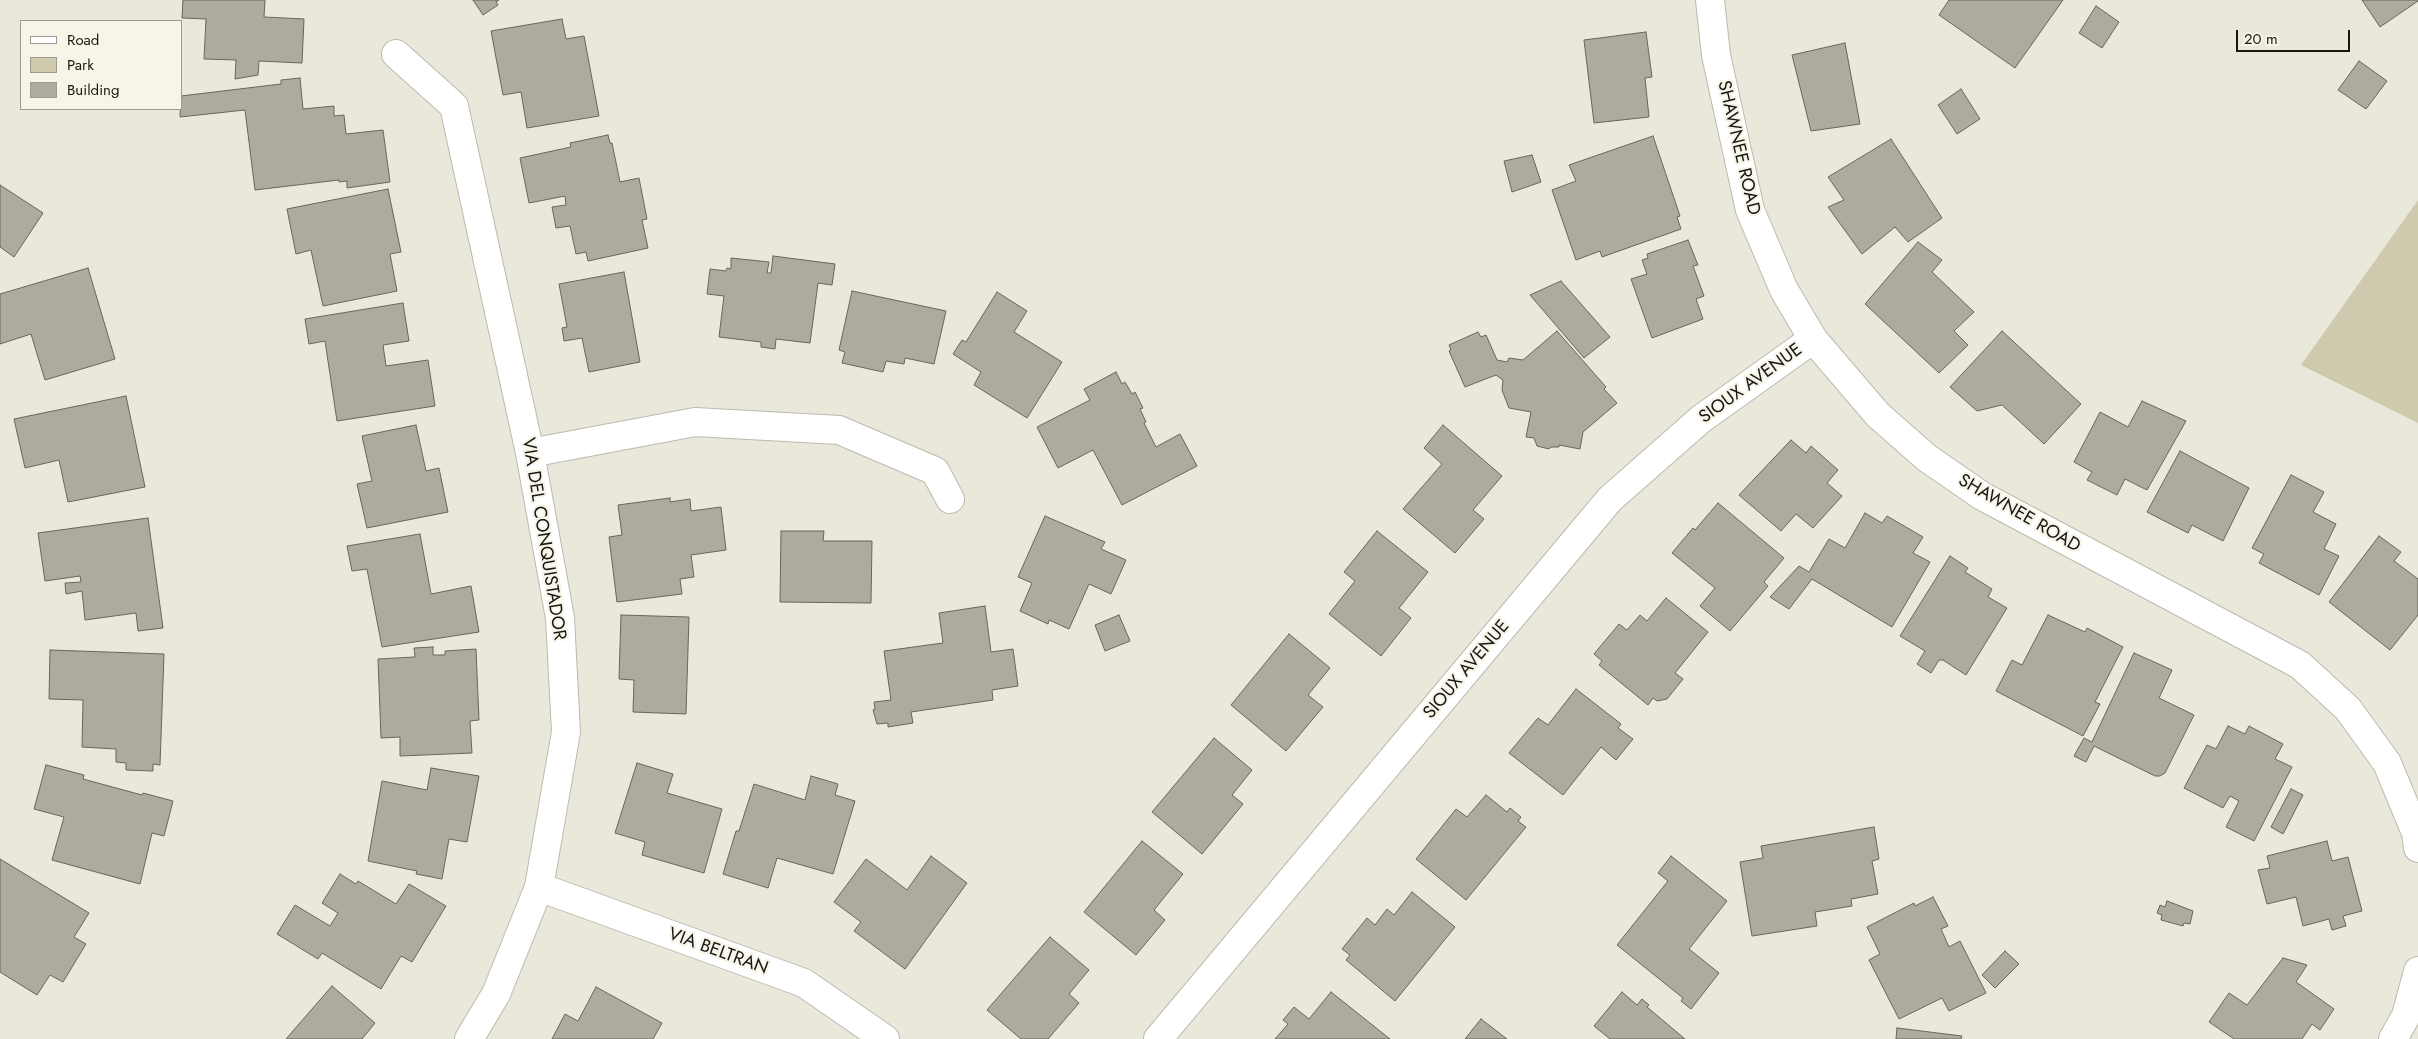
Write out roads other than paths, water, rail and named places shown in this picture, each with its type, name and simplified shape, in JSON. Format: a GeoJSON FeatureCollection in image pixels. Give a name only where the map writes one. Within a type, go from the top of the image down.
{"type":"FeatureCollection","features":[{"type":"Feature","properties":{"kind":"street","name":"SHAWNEE ROAD"},"geometry":{"type":"LineString","coordinates":[[1710,0],[1716,55],[1750,210],[1784,290],[1813,339],[1878,415],[1927,458],[1982,496],[2300,665],[2348,709],[2387,763],[2416,833],[2418,848]]}},
{"type":"Feature","properties":{"kind":"street","name":"VIA DEL CONQUISTADOR"},"geometry":{"type":"LineString","coordinates":[[396,54],[454,106],[530,453],[560,618],[566,732],[539,888],[496,994],[469,1039]]}},
{"type":"Feature","properties":{"kind":"street","name":"SIOUX AVENUE"},"geometry":{"type":"LineString","coordinates":[[1158,1039],[1610,499],[1701,419],[1813,339]]}},
{"type":"Feature","properties":{"kind":"street"},"geometry":{"type":"LineString","coordinates":[[530,453],[695,422],[839,430],[935,471],[950,499]]}},
{"type":"Feature","properties":{"kind":"street","name":"VIA BELTRAN"},"geometry":{"type":"LineString","coordinates":[[539,888],[804,982],[885,1039]]}},
{"type":"Feature","properties":{"kind":"street"},"geometry":{"type":"LineString","coordinates":[[2393,1039],[2406,1016],[2418,971]]}}]}
